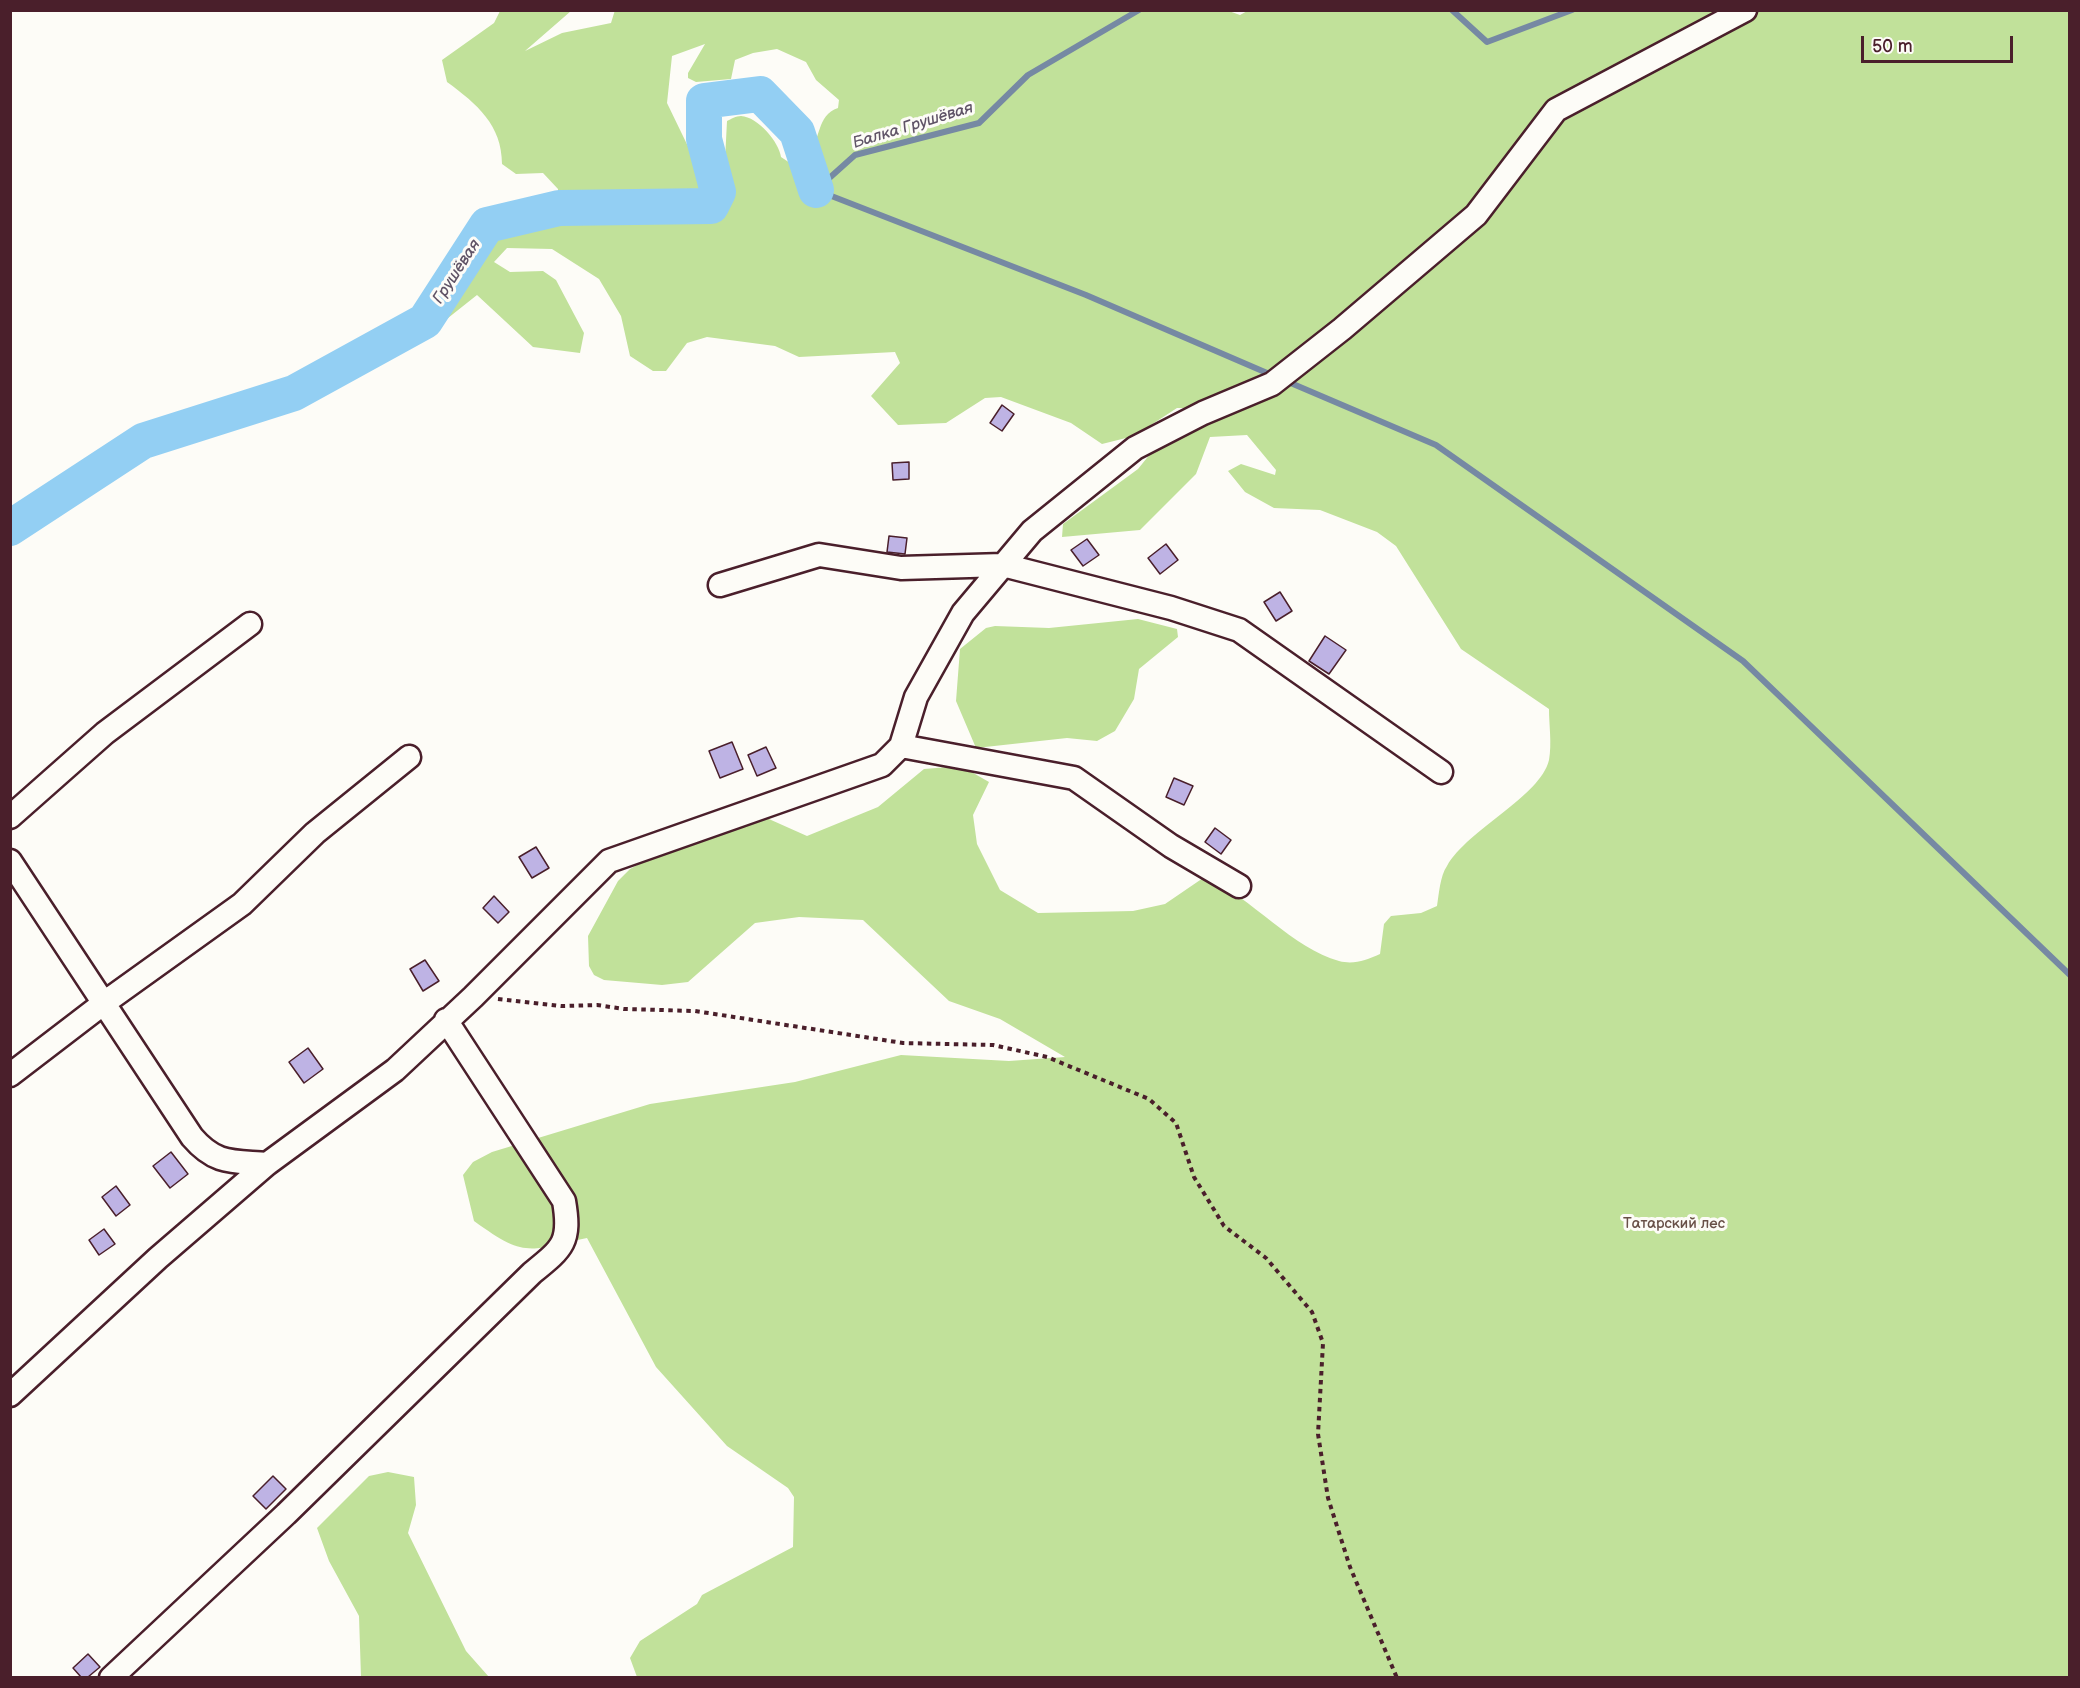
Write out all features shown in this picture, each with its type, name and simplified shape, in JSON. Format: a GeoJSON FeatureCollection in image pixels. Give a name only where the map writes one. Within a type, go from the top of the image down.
{"type":"FeatureCollection","features":[{"type":"Feature","properties":{"kind":"street"},"geometry":{"type":"LineString","coordinates":[[10,1395],[158,1258],[267,1164],[395,1070],[473,997],[609,861],[882,765],[901,746],[916,696],[963,613],[1032,531],[1135,448],[1203,413],[1272,384],[1342,329],[1476,215],[1556,110],[1745,10]]}},
{"type":"Feature","properties":{"kind":"street"},"geometry":{"type":"LineString","coordinates":[[720,585],[819,555],[901,568],[1003,565],[1171,608],[1239,630],[1441,772]]}},
{"type":"Feature","properties":{"kind":"street"},"geometry":{"type":"LineString","coordinates":[[10,817],[105,733],[250,624]]}},
{"type":"Feature","properties":{"kind":"street"},"geometry":{"type":"LineString","coordinates":[[901,746],[1074,778],[1171,846],[1239,886]]}},
{"type":"Feature","properties":{"kind":"street"},"geometry":{"type":"LineString","coordinates":[[10,1075],[104,1003],[242,904],[315,833],[409,757]]}},
{"type":"Feature","properties":{"kind":"street"},"geometry":{"type":"LineString","coordinates":[[10,861],[192,1137],[205,1152],[222,1160],[267,1164]]}},
{"type":"Feature","properties":{"kind":"street"},"geometry":{"type":"LineString","coordinates":[[111,1677],[286,1514],[532,1273],[558,1252],[568,1228],[564,1201],[446,1020]]}},
{"type":"Feature","properties":{"kind":"path"},"geometry":{"type":"LineString","coordinates":[[473,997],[561,1006],[597,1005],[624,1009],[695,1011],[903,1043],[993,1046],[1047,1057],[1149,1099],[1176,1123],[1194,1177],[1224,1226],[1266,1258],[1312,1312],[1323,1343],[1318,1434],[1328,1498],[1350,1567],[1397,1677]]}},
{"type":"Feature","properties":{"kind":"green space","name":"Татарский лес"},"geometry":{"type":"Polygon","coordinates":[[[615,10],[1226,10],[1240,15],[1249,10],[2069,11],[2069,1677],[637,1677],[630,1658],[640,1641],[697,1604],[702,1595],[793,1547],[794,1497],[788,1488],[727,1446],[656,1367],[587,1238],[539,1248],[517,1246],[505,1241],[474,1221],[463,1175],[473,1162],[492,1152],[650,1104],[795,1082],[901,1055],[1009,1061],[1065,1057],[1000,1019],[949,1001],[863,920],[799,917],[755,923],[688,982],[662,985],[604,980],[594,975],[589,966],[588,936],[618,881],[630,869],[742,807],[807,836],[878,807],[924,769],[961,766],[989,782],[973,815],[977,844],[1000,890],[1038,913],[1133,911],[1165,904],[1206,876],[1223,885],[1306,946],[1339,961],[1355,962],[1380,954],[1384,924],[1391,916],[1421,913],[1437,906],[1441,880],[1447,866],[1457,852],[1518,800],[1543,774],[1549,760],[1550,741],[1549,709],[1461,649],[1396,546],[1377,532],[1320,510],[1274,508],[1245,492],[1228,471],[1241,464],[1275,475],[1276,470],[1247,435],[1210,437],[1196,474],[1140,530],[1062,537],[1063,524],[1138,469],[1167,433],[1220,408],[1177,408],[1134,436],[1102,444],[1071,423],[1001,397],[985,398],[946,423],[898,425],[871,396],[900,363],[895,352],[799,357],[775,346],[707,337],[687,343],[666,371],[653,371],[630,356],[621,316],[599,279],[552,249],[507,248],[494,262],[510,272],[543,271],[556,280],[584,333],[580,353],[533,347],[477,295],[443,322],[427,307],[426,295],[476,261],[478,234],[495,210],[558,198],[558,189],[543,173],[516,174],[502,164],[501,150],[493,127],[478,107],[447,82],[442,60],[494,23],[500,11],[571,11],[525,51],[562,33],[611,23],[615,10]],[[705,44],[672,56],[667,103],[697,165],[711,169],[725,160],[727,121],[737,116],[748,117],[761,125],[776,144],[781,157],[790,163],[807,154],[826,116],[838,108],[839,100],[816,80],[806,62],[777,49],[753,53],[735,60],[731,79],[696,82],[688,78],[688,73],[705,44]]]}},
{"type":"Feature","properties":{"kind":"green space"},"geometry":{"type":"Polygon","coordinates":[[[1138,619],[1177,629],[1178,637],[1139,669],[1134,699],[1115,731],[1097,741],[1067,738],[976,748],[956,701],[960,649],[986,628],[995,626],[1049,628],[1138,619]]]}},
{"type":"Feature","properties":{"kind":"green space"},"geometry":{"type":"Polygon","coordinates":[[[388,1472],[414,1477],[416,1505],[408,1533],[466,1651],[489,1677],[361,1677],[359,1616],[329,1561],[317,1528],[369,1476],[388,1472]]]}},
{"type":"Feature","properties":{"kind":"building"},"geometry":{"type":"Polygon","coordinates":[[[1002,405],[1014,414],[1002,431],[990,423],[1002,405]]]}},
{"type":"Feature","properties":{"kind":"building"},"geometry":{"type":"Polygon","coordinates":[[[909,462],[909,479],[893,480],[892,463],[909,462]]]}},
{"type":"Feature","properties":{"kind":"building"},"geometry":{"type":"Polygon","coordinates":[[[889,536],[907,538],[905,554],[887,552],[889,536]]]}},
{"type":"Feature","properties":{"kind":"building"},"geometry":{"type":"Polygon","coordinates":[[[1087,539],[1099,555],[1083,566],[1071,550],[1087,539]]]}},
{"type":"Feature","properties":{"kind":"building"},"geometry":{"type":"Polygon","coordinates":[[[1166,544],[1178,560],[1160,574],[1148,558],[1166,544]]]}},
{"type":"Feature","properties":{"kind":"building"},"geometry":{"type":"Polygon","coordinates":[[[1280,592],[1292,611],[1276,621],[1264,602],[1280,592]]]}},
{"type":"Feature","properties":{"kind":"building"},"geometry":{"type":"Polygon","coordinates":[[[1325,636],[1346,650],[1329,674],[1309,661],[1325,636]]]}},
{"type":"Feature","properties":{"kind":"building"},"geometry":{"type":"Polygon","coordinates":[[[732,742],[743,769],[720,778],[709,751],[732,742]]]}},
{"type":"Feature","properties":{"kind":"building"},"geometry":{"type":"Polygon","coordinates":[[[766,747],[776,768],[757,776],[748,755],[766,747]]]}},
{"type":"Feature","properties":{"kind":"building"},"geometry":{"type":"Polygon","coordinates":[[[1174,778],[1193,786],[1184,805],[1166,797],[1174,778]]]}},
{"type":"Feature","properties":{"kind":"building"},"geometry":{"type":"Polygon","coordinates":[[[1215,828],[1231,840],[1221,854],[1205,842],[1215,828]]]}},
{"type":"Feature","properties":{"kind":"building"},"geometry":{"type":"Polygon","coordinates":[[[536,847],[549,868],[532,878],[519,857],[536,847]]]}},
{"type":"Feature","properties":{"kind":"building"},"geometry":{"type":"Polygon","coordinates":[[[494,896],[509,912],[498,923],[483,908],[494,896]]]}},
{"type":"Feature","properties":{"kind":"building"},"geometry":{"type":"Polygon","coordinates":[[[425,960],[439,981],[423,991],[410,969],[425,960]]]}},
{"type":"Feature","properties":{"kind":"building"},"geometry":{"type":"Polygon","coordinates":[[[308,1048],[323,1069],[304,1083],[289,1062],[308,1048]]]}},
{"type":"Feature","properties":{"kind":"building"},"geometry":{"type":"Polygon","coordinates":[[[171,1152],[188,1174],[170,1188],[153,1166],[171,1152]]]}},
{"type":"Feature","properties":{"kind":"building"},"geometry":{"type":"Polygon","coordinates":[[[116,1186],[130,1205],[116,1216],[102,1197],[116,1186]]]}},
{"type":"Feature","properties":{"kind":"building"},"geometry":{"type":"Polygon","coordinates":[[[104,1229],[115,1244],[99,1255],[89,1240],[104,1229]]]}},
{"type":"Feature","properties":{"kind":"building"},"geometry":{"type":"Polygon","coordinates":[[[273,1476],[286,1489],[266,1509],[253,1496],[273,1476]]]}},
{"type":"Feature","properties":{"kind":"building"},"geometry":{"type":"Polygon","coordinates":[[[88,1654],[100,1667],[88,1677],[81,1677],[73,1668],[88,1654]]]}},
{"type":"Feature","properties":{"kind":"waterway"},"geometry":{"type":"LineString","coordinates":[[1139,10],[1028,75],[979,123],[855,155],[816,190],[1086,295],[1274,376]]}},
{"type":"Feature","properties":{"kind":"waterway","name":"Балка Грушёвая"},"geometry":{"type":"LineString","coordinates":[[1452,10],[1487,42],[1572,10]]}},
{"type":"Feature","properties":{"kind":"waterway","name":"Грушёвая"},"geometry":{"type":"LineString","coordinates":[[10,528],[143,441],[294,393],[425,321],[487,225],[559,208],[711,206],[718,192],[704,139],[704,101],[760,94],[797,132],[816,190]]}},
{"type":"Feature","properties":{"kind":"waterway"},"geometry":{"type":"LineString","coordinates":[[1286,381],[1436,445],[1743,661],[2070,975]]}}]}
